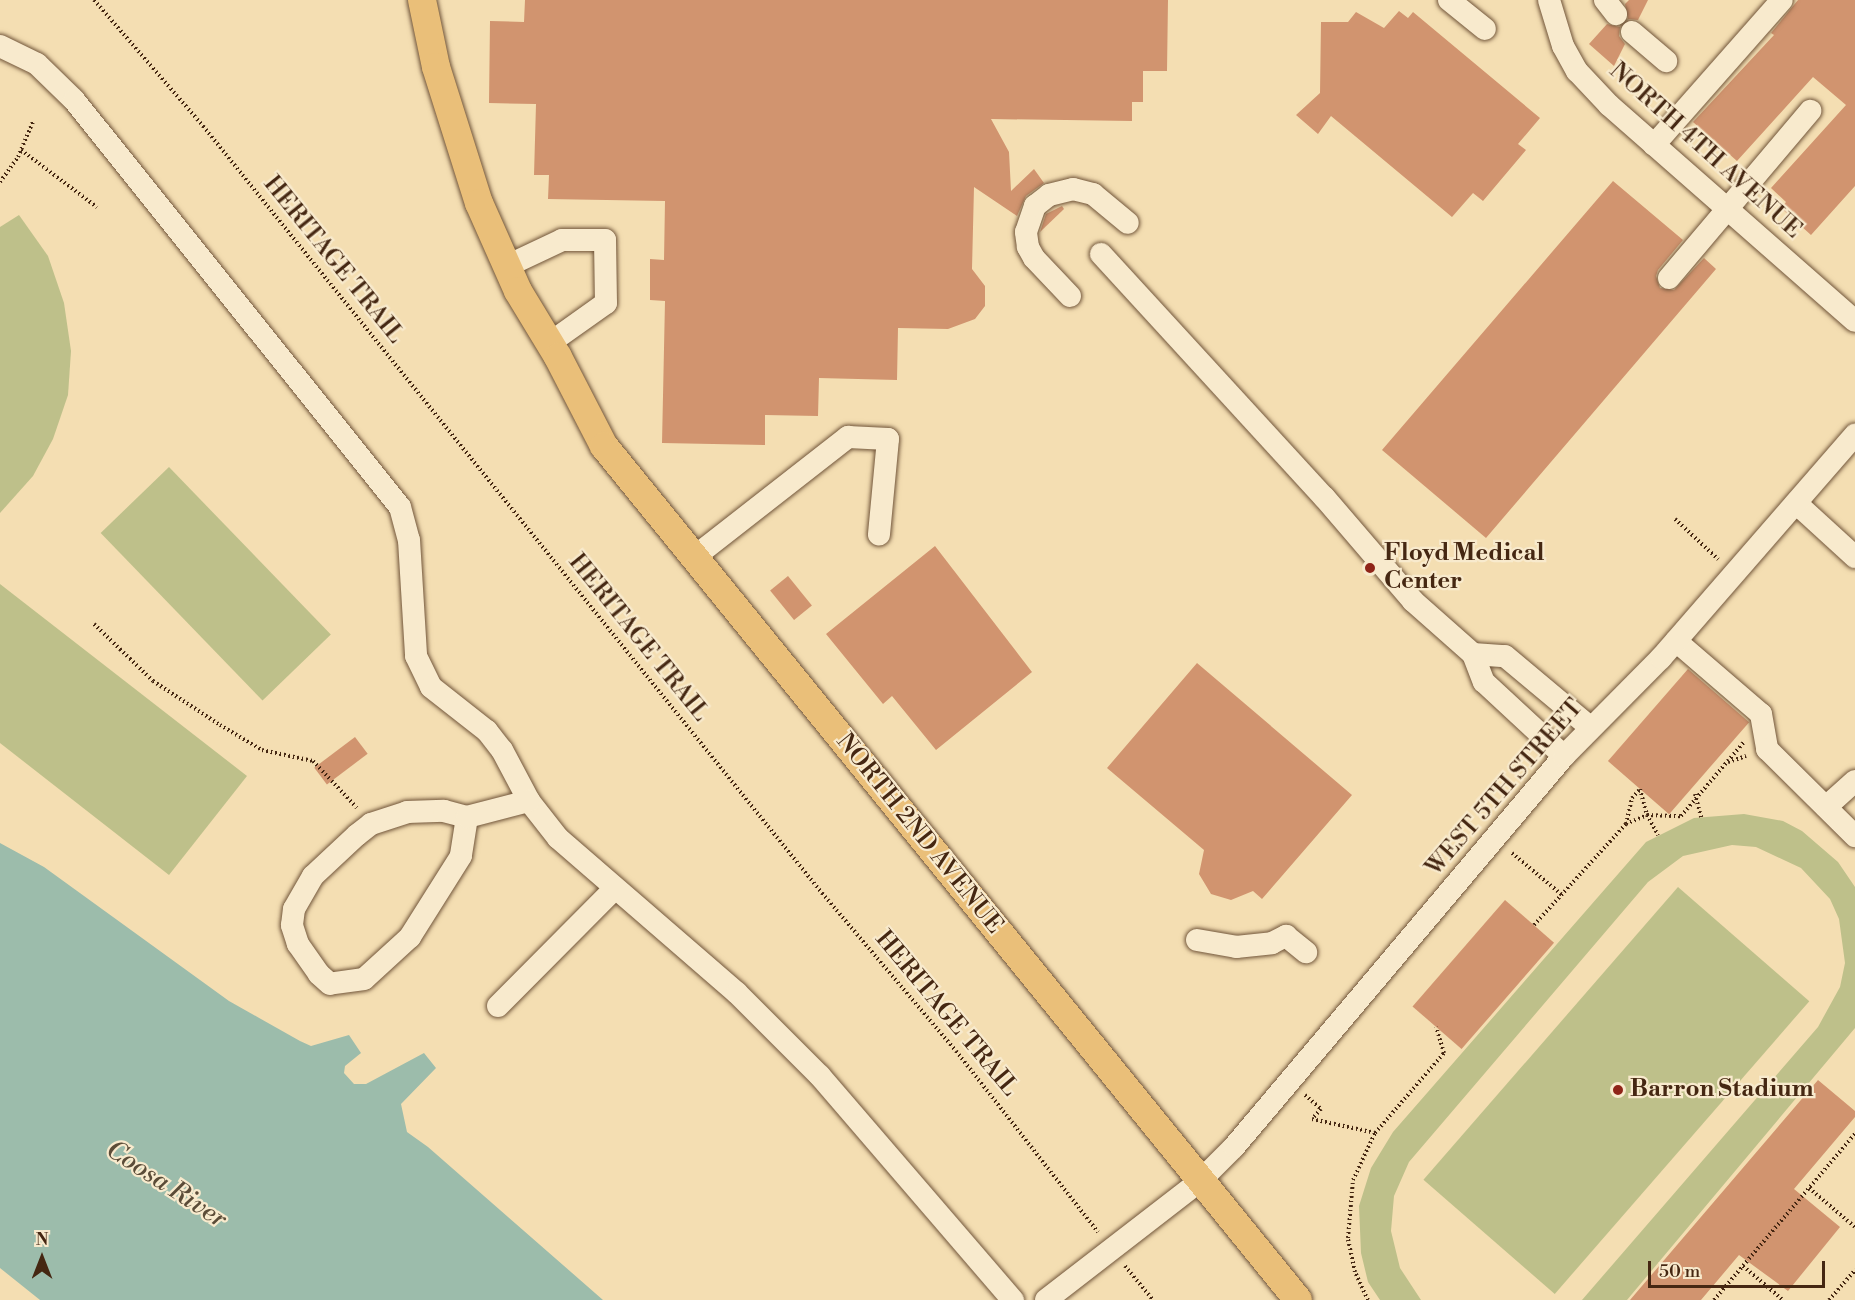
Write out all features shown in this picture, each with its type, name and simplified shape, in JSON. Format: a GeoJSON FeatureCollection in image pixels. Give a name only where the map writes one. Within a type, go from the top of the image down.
{"type":"FeatureCollection","features":[{"type":"Feature","properties":{"kind":"main road","name":"NORTH 2ND AVENUE"},"geometry":{"type":"LineString","coordinates":[[422,0],[457,140],[507,266],[560,346],[604,446],[1298,1300]]}},
{"type":"Feature","properties":{"kind":"street"},"geometry":{"type":"LineString","coordinates":[[1449,0],[1485,29]]}},
{"type":"Feature","properties":{"kind":"street","name":"NORTH 4TH AVENUE"},"geometry":{"type":"LineString","coordinates":[[1549,0],[1563,46],[1577,71],[1654,145],[1855,321]]}},
{"type":"Feature","properties":{"kind":"street"},"geometry":{"type":"LineString","coordinates":[[1654,145],[1782,0]]}},
{"type":"Feature","properties":{"kind":"street"},"geometry":{"type":"LineString","coordinates":[[1632,32],[1666,62]]}},
{"type":"Feature","properties":{"kind":"street"},"geometry":{"type":"LineString","coordinates":[[0,46],[37,64],[74,100],[400,507],[409,540],[414,641],[420,668],[431,687],[470,716],[502,750],[529,801],[558,838],[737,993],[820,1076],[1013,1300]]}},
{"type":"Feature","properties":{"kind":"street"},"geometry":{"type":"LineString","coordinates":[[1669,278],[1810,111]]}},
{"type":"Feature","properties":{"kind":"street"},"geometry":{"type":"LineString","coordinates":[[1070,296],[1034,258],[1028,247],[1026,232],[1035,206],[1049,195],[1073,189],[1093,194],[1128,223]]}},
{"type":"Feature","properties":{"kind":"street"},"geometry":{"type":"LineString","coordinates":[[507,266],[562,240],[605,240],[606,303],[560,346]]}},
{"type":"Feature","properties":{"kind":"street"},"geometry":{"type":"LineString","coordinates":[[1101,254],[1324,497],[1413,601],[1473,654],[1484,682],[1564,756]]}},
{"type":"Feature","properties":{"kind":"street","name":"WEST 5TH STREET"},"geometry":{"type":"LineString","coordinates":[[1046,1300],[1201,1180],[1290,1082],[1564,756],[1676,640],[1855,435]]}},
{"type":"Feature","properties":{"kind":"street"},"geometry":{"type":"LineString","coordinates":[[693,558],[848,437],[888,439],[879,535]]}},
{"type":"Feature","properties":{"kind":"street"},"geometry":{"type":"LineString","coordinates":[[1796,503],[1855,557]]}},
{"type":"Feature","properties":{"kind":"street"},"geometry":{"type":"LineString","coordinates":[[1676,640],[1761,714],[1767,749],[1855,836]]}},
{"type":"Feature","properties":{"kind":"street"},"geometry":{"type":"LineString","coordinates":[[1473,654],[1505,656],[1591,728]]}},
{"type":"Feature","properties":{"kind":"street"},"geometry":{"type":"LineString","coordinates":[[1826,807],[1855,781]]}},
{"type":"Feature","properties":{"kind":"street"},"geometry":{"type":"LineString","coordinates":[[467,817],[461,856],[410,937],[364,979],[330,984],[306,959],[292,925],[294,909],[313,876],[371,824],[423,810],[467,817],[529,801]]}},
{"type":"Feature","properties":{"kind":"street"},"geometry":{"type":"LineString","coordinates":[[498,1006],[615,888]]}},
{"type":"Feature","properties":{"kind":"street"},"geometry":{"type":"LineString","coordinates":[[1197,940],[1236,947],[1272,943],[1286,936],[1306,952]]}},
{"type":"Feature","properties":{"kind":"path","name":"HERITAGE TRAIL"},"geometry":{"type":"LineString","coordinates":[[94,0],[203,126],[814,884],[956,1051],[1110,1249],[1153,1300]]}},
{"type":"Feature","properties":{"kind":"path"},"geometry":{"type":"LineString","coordinates":[[0,182],[21,150],[33,122]]}},
{"type":"Feature","properties":{"kind":"path"},"geometry":{"type":"LineString","coordinates":[[21,150],[97,207]]}},
{"type":"Feature","properties":{"kind":"path"},"geometry":{"type":"LineString","coordinates":[[1675,519],[1734,574]]}},
{"type":"Feature","properties":{"kind":"path"},"geometry":{"type":"LineString","coordinates":[[94,624],[153,681],[220,725],[262,750],[313,761],[371,824]]}},
{"type":"Feature","properties":{"kind":"path"},"geometry":{"type":"LineString","coordinates":[[1534,925],[1626,824],[1647,815],[1681,816],[1695,796],[1762,720]]}},
{"type":"Feature","properties":{"kind":"path"},"geometry":{"type":"LineString","coordinates":[[1626,824],[1632,798],[1640,789],[1647,815],[1658,835]]}},
{"type":"Feature","properties":{"kind":"path"},"geometry":{"type":"LineString","coordinates":[[1695,796],[1701,817]]}},
{"type":"Feature","properties":{"kind":"path"},"geometry":{"type":"LineString","coordinates":[[1495,839],[1562,895]]}},
{"type":"Feature","properties":{"kind":"path"},"geometry":{"type":"LineString","coordinates":[[1368,1300],[1350,1254],[1348,1211],[1356,1172],[1375,1134],[1444,1053],[1436,1027]]}},
{"type":"Feature","properties":{"kind":"path"},"geometry":{"type":"LineString","coordinates":[[1290,1082],[1321,1109],[1312,1119],[1375,1134]]}},
{"type":"Feature","properties":{"kind":"path"},"geometry":{"type":"LineString","coordinates":[[1714,1300],[1855,1134]]}},
{"type":"Feature","properties":{"kind":"path"},"geometry":{"type":"LineString","coordinates":[[1809,1188],[1855,1227]]}},
{"type":"Feature","properties":{"kind":"path"},"geometry":{"type":"LineString","coordinates":[[1743,1266],[1783,1300]]}},
{"type":"Feature","properties":{"kind":"path"},"geometry":{"type":"LineString","coordinates":[[1829,1300],[1855,1270]]}},
{"type":"Feature","properties":{"kind":"green space"},"geometry":{"type":"Polygon","coordinates":[[[19,215],[48,256],[64,303],[71,351],[68,395],[53,439],[33,476],[0,513],[0,227],[19,215]]]}},
{"type":"Feature","properties":{"kind":"green space"},"geometry":{"type":"Polygon","coordinates":[[[169,467],[331,635],[263,701],[101,533],[169,467]]]}},
{"type":"Feature","properties":{"kind":"green space"},"geometry":{"type":"Polygon","coordinates":[[[0,584],[247,776],[169,875],[0,743],[0,584]]]}},
{"type":"Feature","properties":{"kind":"green space"},"geometry":{"type":"Polygon","coordinates":[[[1744,814],[1783,821],[1802,831],[1838,862],[1855,887],[1855,1028],[1627,1300],[1582,1300],[1818,1027],[1840,987],[1845,963],[1839,919],[1830,899],[1801,868],[1756,847],[1732,845],[1683,856],[1648,882],[1409,1162],[1394,1196],[1391,1231],[1400,1268],[1421,1300],[1380,1300],[1368,1282],[1361,1253],[1359,1206],[1371,1168],[1393,1132],[1646,842],[1694,818],[1744,814]]]}},
{"type":"Feature","properties":{"kind":"green space","name":"Barron Stadium"},"geometry":{"type":"Polygon","coordinates":[[[1678,887],[1809,1001],[1555,1294],[1423,1180],[1678,887]]]}},
{"type":"Feature","properties":{"kind":"water","name":"Coosa River"},"geometry":{"type":"Polygon","coordinates":[[[0,843],[44,867],[229,1001],[300,1041],[311,1046],[349,1035],[361,1053],[345,1066],[344,1073],[354,1084],[366,1084],[424,1053],[436,1068],[401,1104],[407,1132],[428,1147],[603,1300],[40,1300],[0,1268],[0,843]]]}},
{"type":"Feature","properties":{"kind":"building"},"geometry":{"type":"Polygon","coordinates":[[[525,0],[1168,0],[1167,71],[1143,71],[1143,102],[1132,102],[1132,121],[991,119],[1009,152],[1011,191],[1034,169],[1044,183],[1026,196],[1017,216],[974,187],[972,269],[985,286],[985,306],[975,319],[948,329],[898,328],[897,380],[819,378],[818,416],[765,415],[765,445],[662,443],[665,301],[650,300],[650,259],[664,260],[665,201],[548,199],[549,175],[534,175],[536,104],[489,103],[490,21],[524,22],[525,0]]]}},
{"type":"Feature","properties":{"kind":"building"},"geometry":{"type":"Polygon","coordinates":[[[1629,0],[1648,0],[1638,20],[1628,19],[1625,4],[1629,0]]]}},
{"type":"Feature","properties":{"kind":"building"},"geometry":{"type":"Polygon","coordinates":[[[1798,0],[1855,0],[1855,186],[1811,235],[1781,208],[1786,202],[1771,188],[1846,105],[1813,77],[1737,161],[1693,122],[1774,35],[1771,33],[1798,0]]]}},
{"type":"Feature","properties":{"kind":"building"},"geometry":{"type":"Polygon","coordinates":[[[1399,11],[1408,18],[1413,12],[1540,118],[1518,144],[1526,150],[1483,201],[1473,193],[1452,217],[1331,116],[1318,134],[1296,115],[1320,93],[1321,22],[1348,22],[1356,12],[1384,28],[1399,11]]]}},
{"type":"Feature","properties":{"kind":"building"},"geometry":{"type":"Polygon","coordinates":[[[1607,24],[1620,27],[1619,36],[1625,44],[1614,66],[1589,44],[1607,24]]]}},
{"type":"Feature","properties":{"kind":"building"},"geometry":{"type":"Polygon","coordinates":[[[1613,181],[1683,240],[1658,270],[1656,276],[1660,288],[1674,290],[1704,258],[1716,269],[1486,538],[1382,450],[1613,181]]]}},
{"type":"Feature","properties":{"kind":"building"},"geometry":{"type":"Polygon","coordinates":[[[1062,206],[1064,209],[1040,232],[1046,214],[1062,206]]]}},
{"type":"Feature","properties":{"kind":"building"},"geometry":{"type":"Polygon","coordinates":[[[935,546],[1032,672],[936,750],[892,696],[883,704],[826,634],[935,546]]]}},
{"type":"Feature","properties":{"kind":"building"},"geometry":{"type":"Polygon","coordinates":[[[788,576],[812,606],[794,620],[770,590],[788,576]]]}},
{"type":"Feature","properties":{"kind":"building"},"geometry":{"type":"Polygon","coordinates":[[[1197,663],[1352,795],[1262,899],[1253,891],[1231,900],[1211,894],[1199,874],[1204,850],[1107,768],[1197,663]]]}},
{"type":"Feature","properties":{"kind":"building"},"geometry":{"type":"Polygon","coordinates":[[[1688,669],[1749,722],[1669,814],[1608,761],[1688,669]]]}},
{"type":"Feature","properties":{"kind":"building"},"geometry":{"type":"Polygon","coordinates":[[[355,737],[368,754],[327,784],[314,768],[355,737]]]}},
{"type":"Feature","properties":{"kind":"building"},"geometry":{"type":"Polygon","coordinates":[[[1505,900],[1554,943],[1462,1049],[1412,1006],[1505,900]]]}},
{"type":"Feature","properties":{"kind":"building"},"geometry":{"type":"Polygon","coordinates":[[[1818,1080],[1855,1111],[1855,1117],[1794,1189],[1840,1227],[1788,1291],[1739,1255],[1701,1300],[1630,1300],[1818,1080]]]}},
{"type":"Feature","properties":{"kind":"place","name":"Floyd Medical Center"},"geometry":{"type":"Point","coordinates":[1370,568]}},
{"type":"Feature","properties":{"kind":"place","name":"Barron Stadium"},"geometry":{"type":"Point","coordinates":[1618,1090]}}]}
